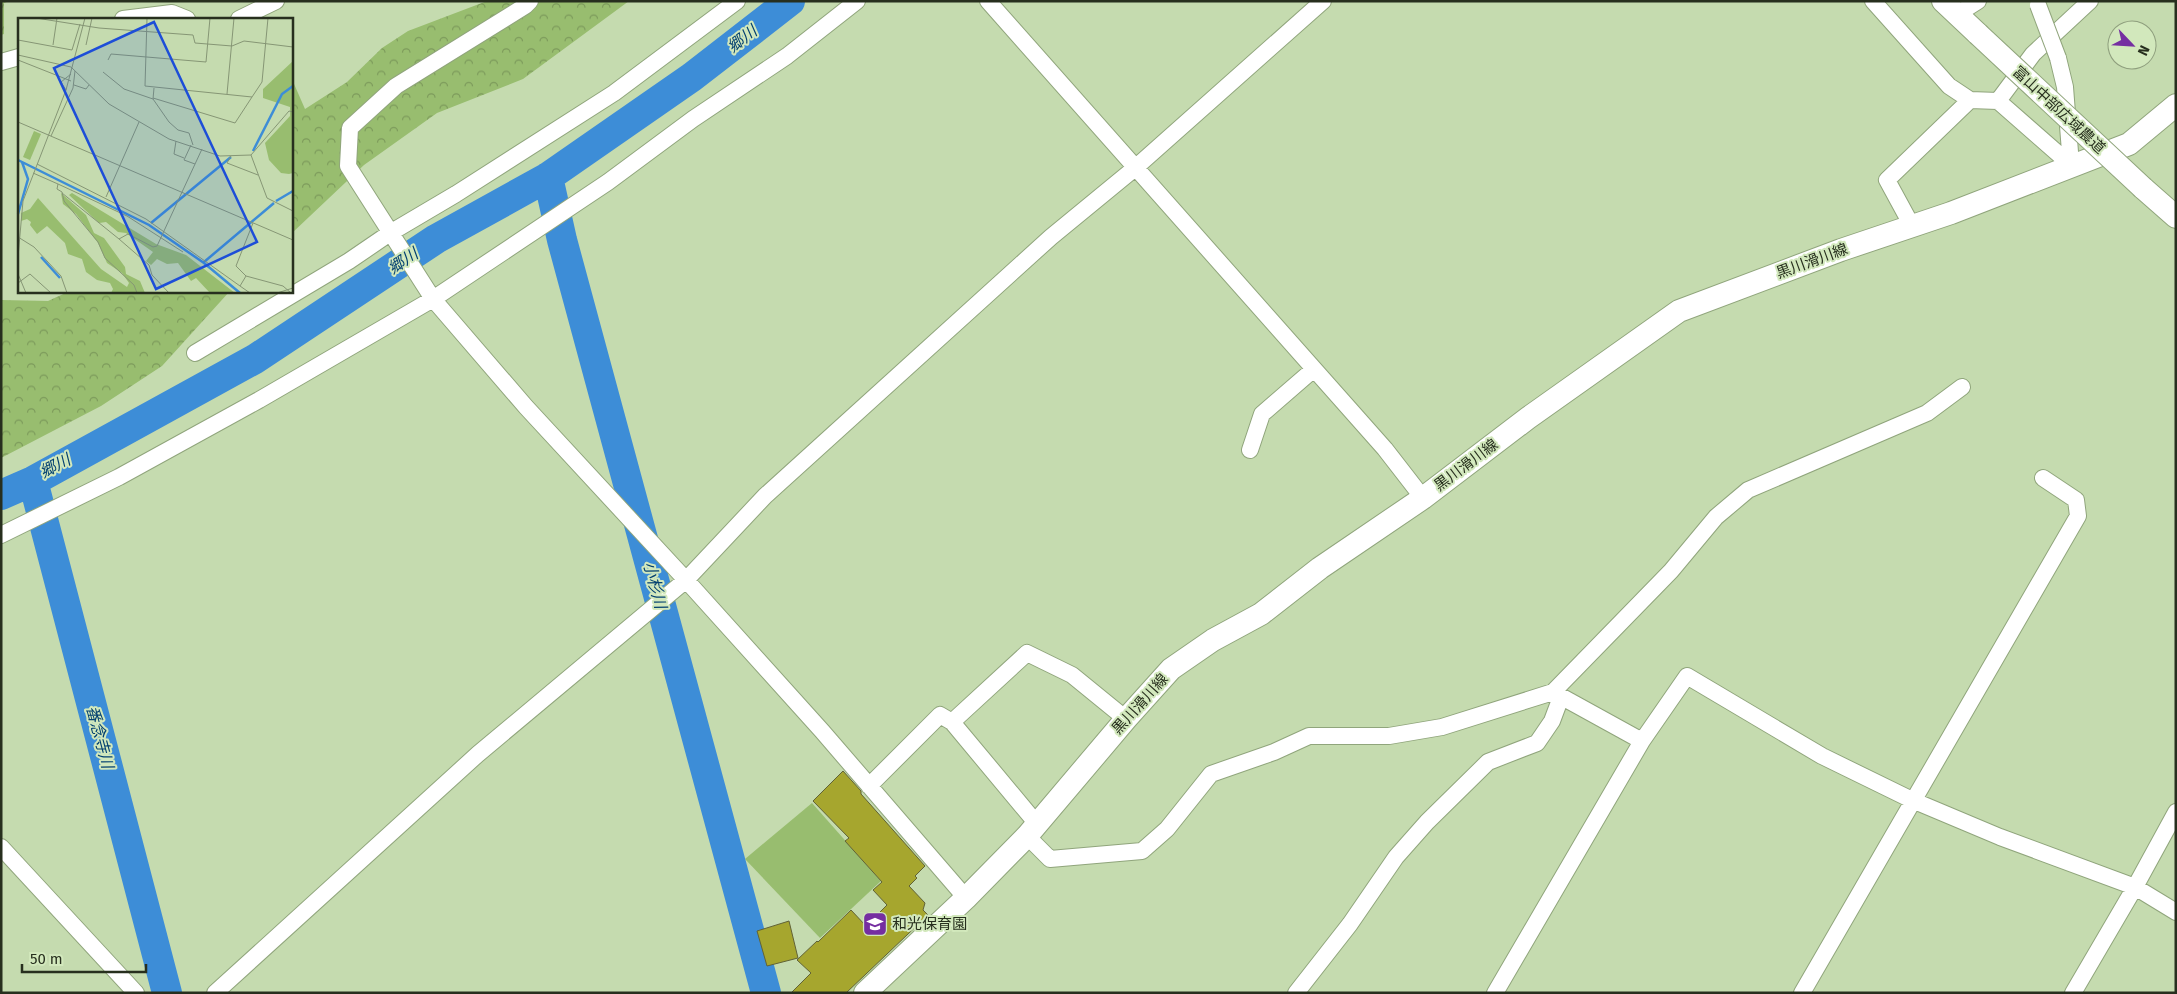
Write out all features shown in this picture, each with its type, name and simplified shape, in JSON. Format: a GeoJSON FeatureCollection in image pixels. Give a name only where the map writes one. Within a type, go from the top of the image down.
{"type":"FeatureCollection","features":[{"type":"Feature","properties":{"kind":"main road","name":"富山中部広域農道"},"geometry":{"type":"LineString","coordinates":[[1949,8],[2142,188],[2176,217]]}},
{"type":"Feature","properties":{"kind":"main road","name":"黒川滑川線"},"geometry":{"type":"LineString","coordinates":[[865,993],[966,898],[1032,830],[1171,669],[1213,640],[1260,614],[1320,568],[1423,498],[1528,418],[1679,311],[1841,250],[1951,213],[2129,144],[2176,105]]}},
{"type":"Feature","properties":{"kind":"street"},"geometry":{"type":"LineString","coordinates":[[241,18],[276,1]]}},
{"type":"Feature","properties":{"kind":"street"},"geometry":{"type":"LineString","coordinates":[[530,1],[525,6],[396,86],[350,128],[348,166],[434,299],[526,407],[686,580],[966,898]]}},
{"type":"Feature","properties":{"kind":"street"},"geometry":{"type":"LineString","coordinates":[[195,353],[349,261],[390,233],[456,194],[614,93],[737,1]]}},
{"type":"Feature","properties":{"kind":"street"},"geometry":{"type":"LineString","coordinates":[[1,535],[119,477],[434,299],[608,182],[693,119],[787,56],[857,1]]}},
{"type":"Feature","properties":{"kind":"street"},"geometry":{"type":"LineString","coordinates":[[988,1],[1385,448],[1423,498]]}},
{"type":"Feature","properties":{"kind":"street"},"geometry":{"type":"LineString","coordinates":[[215,993],[478,754],[686,580],[765,496],[1051,237],[1135,168],[1323,1]]}},
{"type":"Feature","properties":{"kind":"street"},"geometry":{"type":"LineString","coordinates":[[1873,1],[1949,86],[1970,100],[1998,101],[2071,165]]}},
{"type":"Feature","properties":{"kind":"street"},"geometry":{"type":"LineString","coordinates":[[1949,8],[1978,1]]}},
{"type":"Feature","properties":{"kind":"street"},"geometry":{"type":"LineString","coordinates":[[1998,101],[2033,54],[2090,1]]}},
{"type":"Feature","properties":{"kind":"street"},"geometry":{"type":"LineString","coordinates":[[2035,3],[2058,58],[2065,87],[2071,165]]}},
{"type":"Feature","properties":{"kind":"street"},"geometry":{"type":"LineString","coordinates":[[131,18],[172,13],[184,18]]}},
{"type":"Feature","properties":{"kind":"street"},"geometry":{"type":"LineString","coordinates":[[1,62],[18,57]]}},
{"type":"Feature","properties":{"kind":"street"},"geometry":{"type":"LineString","coordinates":[[1912,226],[1887,180],[1970,100]]}},
{"type":"Feature","properties":{"kind":"street"},"geometry":{"type":"LineString","coordinates":[[1250,450],[1262,414],[1314,369]]}},
{"type":"Feature","properties":{"kind":"street"},"geometry":{"type":"LineString","coordinates":[[869,786],[940,715],[952,722],[1032,830],[1050,859],[1142,851],[1167,829],[1211,774],[1274,752],[1309,736],[1389,736],[1442,727],[1557,694],[1672,571],[1716,518],[1748,490],[1927,413],[1962,387]]}},
{"type":"Feature","properties":{"kind":"street"},"geometry":{"type":"LineString","coordinates":[[1802,993],[2078,516],[2076,500],[2043,478]]}},
{"type":"Feature","properties":{"kind":"street"},"geometry":{"type":"LineString","coordinates":[[952,722],[1027,653],[1072,675],[1126,719]]}},
{"type":"Feature","properties":{"kind":"street"},"geometry":{"type":"LineString","coordinates":[[1495,993],[1642,741],[1687,676],[1822,756],[1912,800],[2000,837],[2136,887],[2176,912]]}},
{"type":"Feature","properties":{"kind":"street"},"geometry":{"type":"LineString","coordinates":[[1557,694],[1642,741]]}},
{"type":"Feature","properties":{"kind":"street"},"geometry":{"type":"LineString","coordinates":[[1296,993],[1350,924],[1402,850],[1488,762],[1536,744],[1552,721],[1557,694]]}},
{"type":"Feature","properties":{"kind":"street"},"geometry":{"type":"LineString","coordinates":[[2074,993],[2136,887],[2176,812]]}},
{"type":"Feature","properties":{"kind":"street"},"geometry":{"type":"LineString","coordinates":[[1,847],[136,993]]}},
{"type":"Feature","properties":{"kind":"green space"},"geometry":{"type":"Polygon","coordinates":[[[1,1],[10,1],[4,3],[4,34],[1,35],[1,1]]]}},
{"type":"Feature","properties":{"kind":"green space"},"geometry":{"type":"Polygon","coordinates":[[[487,1],[629,1],[523,79],[437,113],[364,165],[292,233],[292,79],[305,109],[347,82],[382,48],[408,31],[487,1]]]}},
{"type":"Feature","properties":{"kind":"green space"},"geometry":{"type":"Polygon","coordinates":[[[68,292],[229,292],[162,366],[101,406],[1,458],[1,300],[48,301],[68,292]]]}},
{"type":"Feature","properties":{"kind":"green space"},"geometry":{"type":"Polygon","coordinates":[[[812,803],[881,881],[820,938],[745,859],[812,803]]]}},
{"type":"Feature","properties":{"kind":"building"},"geometry":{"type":"Polygon","coordinates":[[[843,771],[925,866],[915,876],[917,878],[909,886],[925,903],[923,910],[928,915],[846,993],[791,993],[811,973],[797,960],[817,941],[851,910],[866,926],[887,905],[873,890],[882,882],[845,841],[849,838],[813,801],[843,771]]]}},
{"type":"Feature","properties":{"kind":"building"},"geometry":{"type":"Polygon","coordinates":[[[789,921],[798,958],[767,966],[757,931],[789,921]]]}},
{"type":"Feature","properties":{"kind":"waterway","name":"郷川"},"geometry":{"type":"LineString","coordinates":[[1,495],[33,481],[255,359],[436,239],[548,177],[692,77],[790,1]]}},
{"type":"Feature","properties":{"kind":"waterway","name":"小杉川"},"geometry":{"type":"LineString","coordinates":[[548,177],[562,240],[766,993]]}},
{"type":"Feature","properties":{"kind":"waterway","name":"番念寺川"},"geometry":{"type":"LineString","coordinates":[[33,481],[167,993]]}},
{"type":"Feature","properties":{"kind":"place","name":"和光保育園"},"geometry":{"type":"Point","coordinates":[875,924]}}]}
